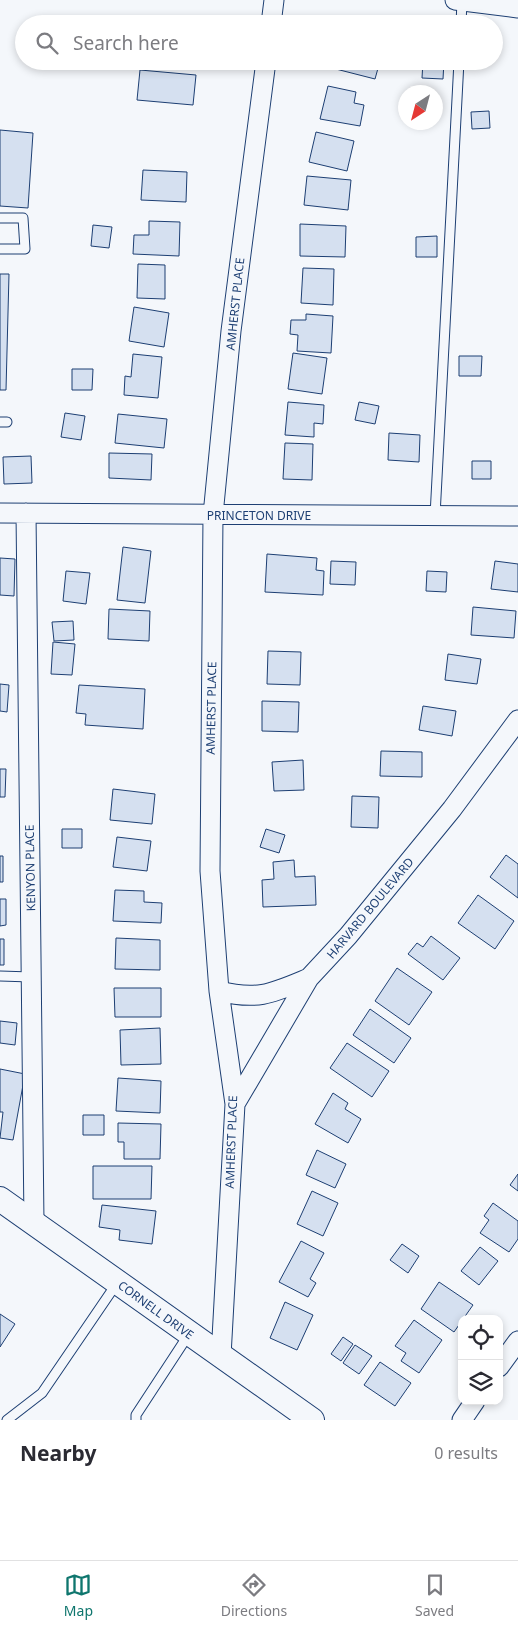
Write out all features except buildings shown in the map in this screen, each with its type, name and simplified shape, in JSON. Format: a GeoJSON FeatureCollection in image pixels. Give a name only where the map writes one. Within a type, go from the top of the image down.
{"type":"FeatureCollection","features":[{"type":"Feature","properties":{"kind":"street"},"geometry":{"type":"LineString","coordinates":[[272,15],[274,0]]}},
{"type":"Feature","properties":{"kind":"street"},"geometry":{"type":"LineString","coordinates":[[455,0],[518,8]]}},
{"type":"Feature","properties":{"kind":"street","name":"AMHERST PLACE"},"geometry":{"type":"LineString","coordinates":[[221,1356],[235,1104],[219,991],[210,871],[214,515],[237,284],[265,70]]}},
{"type":"Feature","properties":{"kind":"street","name":"PRINCETON DRIVE"},"geometry":{"type":"LineString","coordinates":[[0,513],[518,516]]}},
{"type":"Feature","properties":{"kind":"street","name":"KENYON PLACE"},"geometry":{"type":"LineString","coordinates":[[26,513],[34,1223]]}},
{"type":"Feature","properties":{"kind":"street","name":"HARVARD BOULEVARD"},"geometry":{"type":"LineString","coordinates":[[235,1104],[309,978],[348,936],[452,809],[518,720]]}},
{"type":"Feature","properties":{"kind":"street"},"geometry":{"type":"LineString","coordinates":[[219,991],[241,996],[270,994],[309,978]]}},
{"type":"Feature","properties":{"kind":"street","name":"CORNELL DRIVE"},"geometry":{"type":"LineString","coordinates":[[0,1200],[312,1420]]}},
{"type":"Feature","properties":{"kind":"street"},"geometry":{"type":"LineString","coordinates":[[503,1362],[518,1341]]}},
{"type":"Feature","properties":{"kind":"street"},"geometry":{"type":"LineString","coordinates":[[462,1420],[472,1405]]}},
{"type":"Feature","properties":{"kind":"lane"},"geometry":{"type":"LineString","coordinates":[[461,15],[462,1]]}},
{"type":"Feature","properties":{"kind":"lane"},"geometry":{"type":"LineString","coordinates":[[435,516],[459,70]]}},
{"type":"Feature","properties":{"kind":"lane"},"geometry":{"type":"LineString","coordinates":[[0,218],[23,218],[25,249],[0,249]]}},
{"type":"Feature","properties":{"kind":"lane"},"geometry":{"type":"LineString","coordinates":[[0,976],[31,976]]}},
{"type":"Feature","properties":{"kind":"lane"},"geometry":{"type":"LineString","coordinates":[[8,1420],[42,1393],[118,1283]]}},
{"type":"Feature","properties":{"kind":"lane"},"geometry":{"type":"LineString","coordinates":[[136,1420],[136,1415],[189,1334]]}}]}
